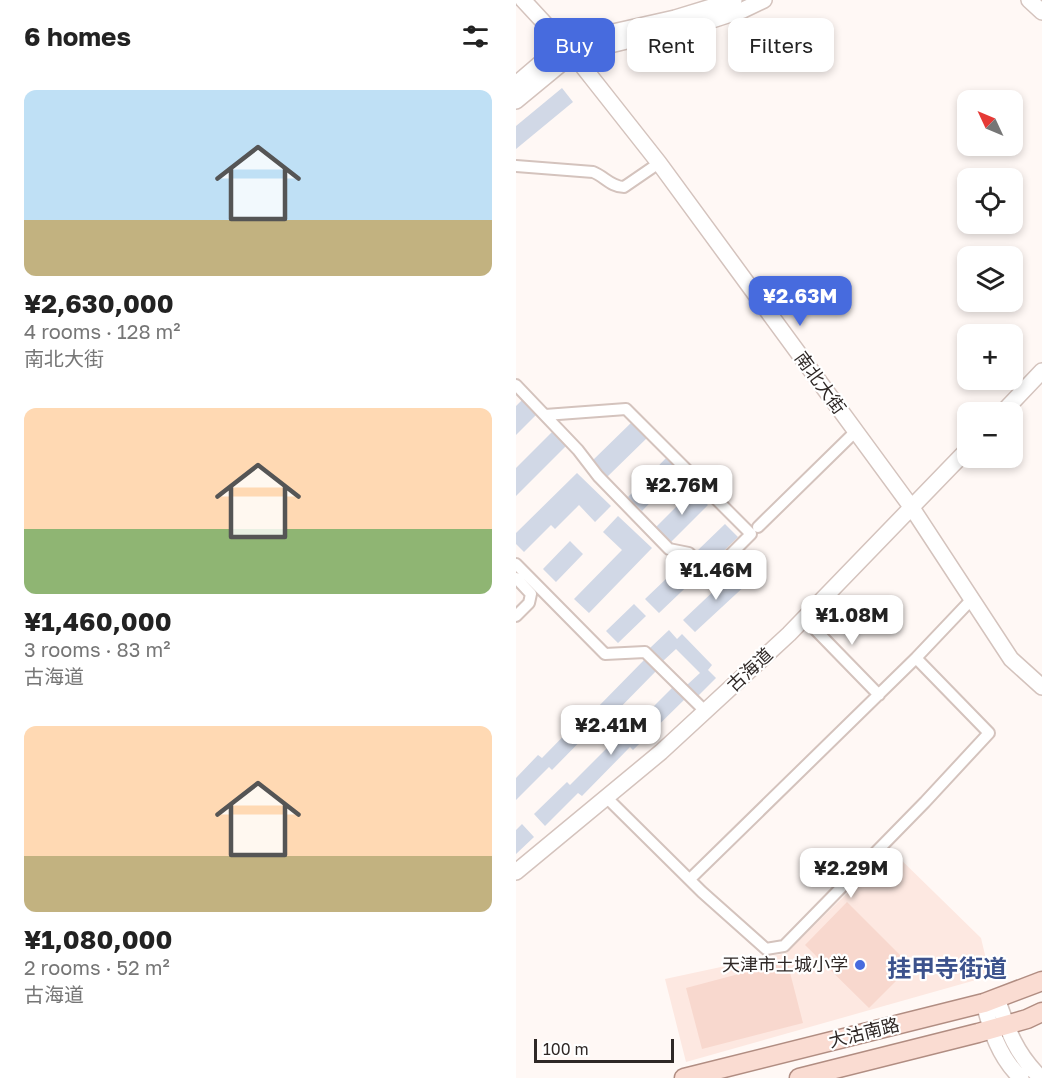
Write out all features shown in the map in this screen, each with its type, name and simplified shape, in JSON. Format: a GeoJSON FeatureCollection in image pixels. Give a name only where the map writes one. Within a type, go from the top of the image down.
{"type":"FeatureCollection","features":[{"type":"Feature","properties":{"kind":"main road","name":"大沽南路"},"geometry":{"type":"LineString","coordinates":[[684,1078],[991,1001],[1042,981]]}},
{"type":"Feature","properties":{"kind":"main road","name":"大沽南路"},"geometry":{"type":"LineString","coordinates":[[799,1078],[998,1027],[1042,1012]]}},
{"type":"Feature","properties":{"kind":"street","name":"南北大街"},"geometry":{"type":"LineString","coordinates":[[523,0],[540,18]]}},
{"type":"Feature","properties":{"kind":"street"},"geometry":{"type":"LineString","coordinates":[[615,38],[734,0]]}},
{"type":"Feature","properties":{"kind":"street"},"geometry":{"type":"LineString","coordinates":[[620,37],[642,37],[718,18],[764,0]]}},
{"type":"Feature","properties":{"kind":"street"},"geometry":{"type":"LineString","coordinates":[[1029,0],[1042,12]]}},
{"type":"Feature","properties":{"kind":"street"},"geometry":{"type":"LineString","coordinates":[[516,84],[534,72]]}},
{"type":"Feature","properties":{"kind":"street"},"geometry":{"type":"LineString","coordinates":[[516,101],[546,72]]}},
{"type":"Feature","properties":{"kind":"street","name":"南北大街"},"geometry":{"type":"LineString","coordinates":[[587,72],[659,163],[912,508],[1011,658],[1042,687]]}},
{"type":"Feature","properties":{"kind":"street"},"geometry":{"type":"LineString","coordinates":[[516,166],[592,172],[619,187],[628,185],[659,163]]}},
{"type":"Feature","properties":{"kind":"street"},"geometry":{"type":"LineString","coordinates":[[1013,402],[1042,371]]}},
{"type":"Feature","properties":{"kind":"street"},"geometry":{"type":"LineString","coordinates":[[516,385],[578,450],[598,476],[669,549],[689,553],[711,574],[751,534],[626,409],[545,415]]}},
{"type":"Feature","properties":{"kind":"street"},"geometry":{"type":"LineString","coordinates":[[758,527],[856,431]]}},
{"type":"Feature","properties":{"kind":"street","name":"古海道"},"geometry":{"type":"LineString","coordinates":[[516,872],[661,752],[705,711],[804,618],[957,461]]}},
{"type":"Feature","properties":{"kind":"street"},"geometry":{"type":"LineString","coordinates":[[516,564],[605,654],[645,652],[705,711]]}},
{"type":"Feature","properties":{"kind":"street"},"geometry":{"type":"LineString","coordinates":[[516,578],[531,594],[529,603],[516,616]]}},
{"type":"Feature","properties":{"kind":"street"},"geometry":{"type":"LineString","coordinates":[[690,879],[879,695],[972,599]]}},
{"type":"Feature","properties":{"kind":"street"},"geometry":{"type":"LineString","coordinates":[[804,618],[879,695]]}},
{"type":"Feature","properties":{"kind":"street"},"geometry":{"type":"LineString","coordinates":[[606,797],[766,950],[784,946],[990,733],[916,658]]}},
{"type":"Feature","properties":{"kind":"street"},"geometry":{"type":"LineString","coordinates":[[991,1001],[1004,1059],[1021,1078]]}},
{"type":"Feature","properties":{"kind":"street"},"geometry":{"type":"LineString","coordinates":[[998,1027],[1029,1067],[1041,1078]]}},
{"type":"Feature","properties":{"kind":"shaded area","name":"天津市土城小学"},"geometry":{"type":"Polygon","coordinates":[[[891,850],[981,938],[990,976],[686,1062],[665,979],[786,953],[891,850]]]}},
{"type":"Feature","properties":{"kind":"shaded area"},"geometry":{"type":"Polygon","coordinates":[[[847,902],[911,966],[869,1008],[805,945],[847,902]]]}},
{"type":"Feature","properties":{"kind":"shaded area"},"geometry":{"type":"Polygon","coordinates":[[[787,961],[803,1023],[702,1049],[686,988],[787,961]]]}},
{"type":"Feature","properties":{"kind":"building"},"geometry":{"type":"Polygon","coordinates":[[[562,88],[573,102],[516,149],[516,126],[562,88]]]}},
{"type":"Feature","properties":{"kind":"building"},"geometry":{"type":"Polygon","coordinates":[[[522,400],[537,414],[516,435],[516,406],[522,400]]]}},
{"type":"Feature","properties":{"kind":"building"},"geometry":{"type":"Polygon","coordinates":[[[634,420],[649,436],[607,477],[592,461],[634,420]]]}},
{"type":"Feature","properties":{"kind":"building"},"geometry":{"type":"Polygon","coordinates":[[[552,432],[566,446],[516,496],[516,468],[552,432]]]}},
{"type":"Feature","properties":{"kind":"building"},"geometry":{"type":"Polygon","coordinates":[[[669,455],[683,469],[642,511],[628,497],[669,455]]]}},
{"type":"Feature","properties":{"kind":"building"},"geometry":{"type":"Polygon","coordinates":[[[577,473],[611,506],[595,522],[579,505],[555,529],[551,525],[524,552],[516,544],[516,533],[577,473]]]}},
{"type":"Feature","properties":{"kind":"building"},"geometry":{"type":"Polygon","coordinates":[[[693,490],[708,505],[671,542],[656,527],[693,490]]]}},
{"type":"Feature","properties":{"kind":"building"},"geometry":{"type":"Polygon","coordinates":[[[618,516],[652,548],[589,613],[574,599],[622,550],[603,532],[618,516]]]}},
{"type":"Feature","properties":{"kind":"building"},"geometry":{"type":"Polygon","coordinates":[[[725,524],[738,537],[710,564],[697,551],[725,524]]]}},
{"type":"Feature","properties":{"kind":"building"},"geometry":{"type":"Polygon","coordinates":[[[570,541],[583,554],[556,582],[543,569],[570,541]]]}},
{"type":"Feature","properties":{"kind":"building"},"geometry":{"type":"Polygon","coordinates":[[[688,558],[702,572],[659,613],[645,599],[688,558]]]}},
{"type":"Feature","properties":{"kind":"building"},"geometry":{"type":"Polygon","coordinates":[[[737,569],[749,582],[695,632],[683,620],[737,569]]]}},
{"type":"Feature","properties":{"kind":"building"},"geometry":{"type":"Polygon","coordinates":[[[634,604],[646,616],[618,643],[606,631],[634,604]]]}},
{"type":"Feature","properties":{"kind":"building"},"geometry":{"type":"Polygon","coordinates":[[[669,630],[677,639],[682,634],[712,665],[708,670],[716,678],[698,696],[687,685],[700,673],[676,649],[663,661],[650,648],[669,630]]]}},
{"type":"Feature","properties":{"kind":"building"},"geometry":{"type":"Polygon","coordinates":[[[646,658],[658,669],[606,722],[602,719],[552,770],[549,767],[516,800],[516,778],[538,755],[542,758],[591,708],[594,711],[646,658]]]}},
{"type":"Feature","properties":{"kind":"building"},"geometry":{"type":"Polygon","coordinates":[[[674,686],[686,698],[633,750],[630,747],[582,796],[578,793],[545,826],[534,814],[567,782],[570,785],[619,736],[622,738],[674,686]]]}},
{"type":"Feature","properties":{"kind":"building"},"geometry":{"type":"Polygon","coordinates":[[[522,824],[534,837],[516,854],[516,830],[522,824]]]}},
{"type":"Feature","properties":{"kind":"place","name":"天津市土城小学"},"geometry":{"type":"Point","coordinates":[860,965]}},
{"type":"Feature","properties":{"kind":"district","name":"挂甲寺街道"},"geometry":{"type":"Point","coordinates":[947,969]}}]}
